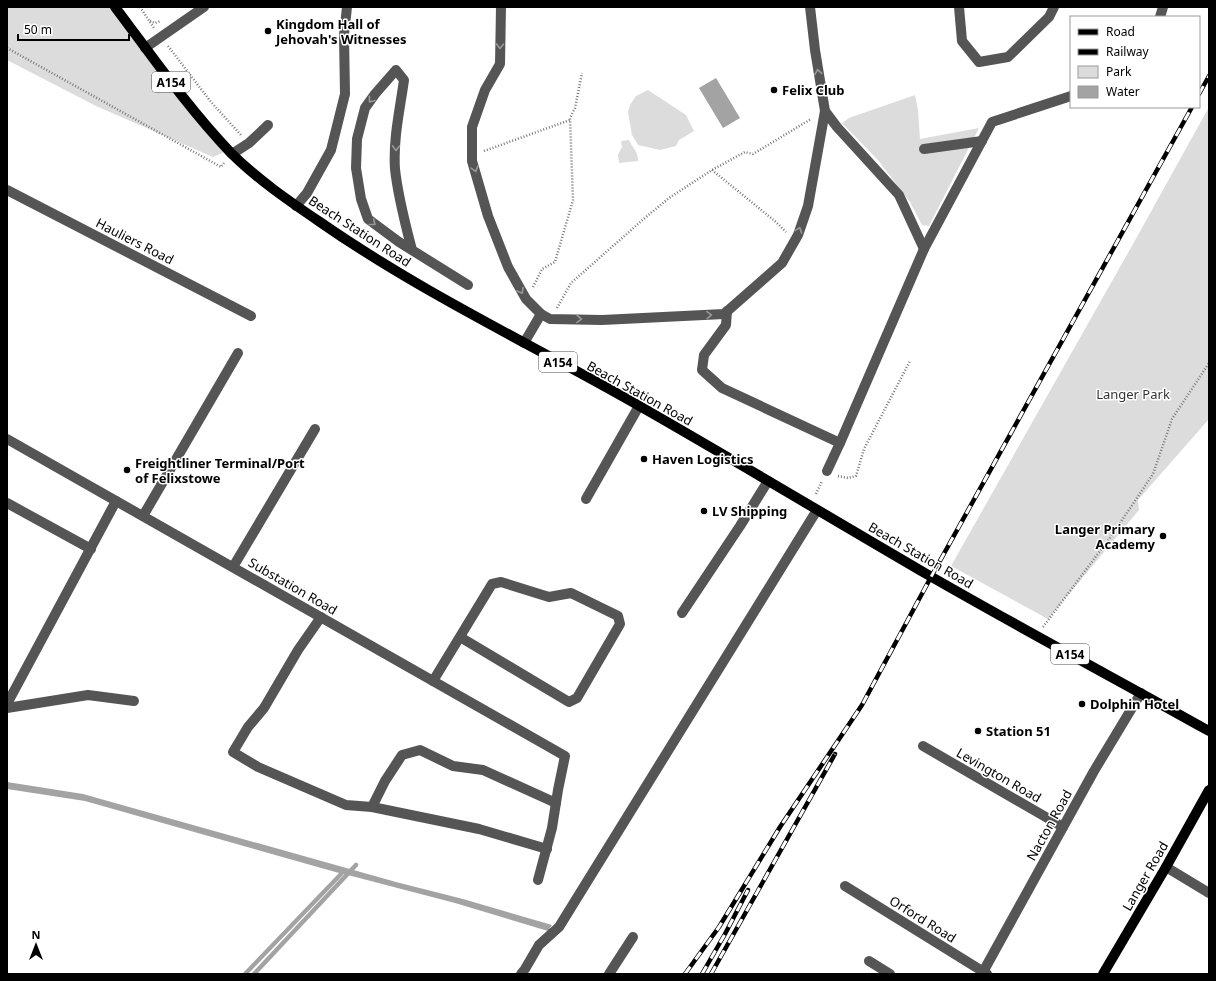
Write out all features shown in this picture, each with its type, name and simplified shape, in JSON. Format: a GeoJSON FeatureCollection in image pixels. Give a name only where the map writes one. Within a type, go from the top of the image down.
{"type":"FeatureCollection","features":[{"type":"Feature","properties":{"kind":"main road","name":"Beach Station Road"},"geometry":{"type":"LineString","coordinates":[[115,7],[168,78],[232,154],[296,206],[349,242],[524,343],[639,406],[931,577],[1209,731]]}},
{"type":"Feature","properties":{"kind":"main road","name":"Langer Road"},"geometry":{"type":"LineString","coordinates":[[1103,974],[1209,790]]}},
{"type":"Feature","properties":{"kind":"street"},"geometry":{"type":"LineString","coordinates":[[145,48],[204,7]]}},
{"type":"Feature","properties":{"kind":"street"},"geometry":{"type":"LineString","coordinates":[[296,206],[307,193],[331,150],[345,94],[344,35],[347,7]]}},
{"type":"Feature","properties":{"kind":"street"},"geometry":{"type":"LineString","coordinates":[[501,7],[500,64],[485,90],[472,127],[472,161],[488,216],[508,267],[526,299],[541,314],[550,319],[602,320],[724,314],[782,263],[798,235],[808,206],[825,110],[815,50],[810,7]]}},
{"type":"Feature","properties":{"kind":"street"},"geometry":{"type":"LineString","coordinates":[[959,7],[962,41],[979,62],[1008,57],[1049,17],[1054,7]]}},
{"type":"Feature","properties":{"kind":"street"},"geometry":{"type":"LineString","coordinates":[[412,250],[401,207],[395,168],[396,132],[404,80],[396,70],[365,108],[357,139],[356,168],[361,199],[368,219],[399,242],[468,285]]}},
{"type":"Feature","properties":{"kind":"street"},"geometry":{"type":"LineString","coordinates":[[827,471],[924,249],[992,122],[1070,96]]}},
{"type":"Feature","properties":{"kind":"street"},"geometry":{"type":"LineString","coordinates":[[825,110],[837,128],[899,195],[924,249]]}},
{"type":"Feature","properties":{"kind":"street"},"geometry":{"type":"LineString","coordinates":[[232,154],[249,143],[268,125]]}},
{"type":"Feature","properties":{"kind":"street"},"geometry":{"type":"LineString","coordinates":[[924,149],[982,141]]}},
{"type":"Feature","properties":{"kind":"street","name":"Hauliers Road"},"geometry":{"type":"LineString","coordinates":[[7,190],[251,316]]}},
{"type":"Feature","properties":{"kind":"street"},"geometry":{"type":"LineString","coordinates":[[727,311],[726,325],[704,356],[702,370],[722,388],[840,443]]}},
{"type":"Feature","properties":{"kind":"street"},"geometry":{"type":"LineString","coordinates":[[524,343],[541,314]]}},
{"type":"Feature","properties":{"kind":"street"},"geometry":{"type":"LineString","coordinates":[[143,516],[238,353]]}},
{"type":"Feature","properties":{"kind":"street"},"geometry":{"type":"LineString","coordinates":[[586,499],[639,406]]}},
{"type":"Feature","properties":{"kind":"street"},"geometry":{"type":"LineString","coordinates":[[232,566],[315,429]]}},
{"type":"Feature","properties":{"kind":"street","name":"Substation Road"},"geometry":{"type":"LineString","coordinates":[[7,439],[565,756],[556,803]]}},
{"type":"Feature","properties":{"kind":"street"},"geometry":{"type":"LineString","coordinates":[[682,613],[768,481]]}},
{"type":"Feature","properties":{"kind":"street"},"geometry":{"type":"LineString","coordinates":[[7,704],[116,501]]}},
{"type":"Feature","properties":{"kind":"street"},"geometry":{"type":"LineString","coordinates":[[7,503],[91,549]]}},
{"type":"Feature","properties":{"kind":"street"},"geometry":{"type":"LineString","coordinates":[[520,974],[525,969],[539,945],[559,927],[818,510]]}},
{"type":"Feature","properties":{"kind":"street"},"geometry":{"type":"LineString","coordinates":[[433,681],[492,584],[501,582],[548,597],[572,593],[618,616],[620,624],[577,698],[569,702],[460,637]]}},
{"type":"Feature","properties":{"kind":"street"},"geometry":{"type":"LineString","coordinates":[[321,617],[298,650],[264,708],[248,726],[233,752],[258,767],[346,805],[372,807],[479,830],[546,849]]}},
{"type":"Feature","properties":{"kind":"street","name":"Nacton Road"},"geometry":{"type":"LineString","coordinates":[[985,973],[1094,771],[1141,693]]}},
{"type":"Feature","properties":{"kind":"street"},"geometry":{"type":"LineString","coordinates":[[7,708],[88,695],[134,701]]}},
{"type":"Feature","properties":{"kind":"street","name":"Levington Road"},"geometry":{"type":"LineString","coordinates":[[923,746],[1063,827]]}},
{"type":"Feature","properties":{"kind":"street"},"geometry":{"type":"LineString","coordinates":[[372,807],[385,781],[402,755],[420,750],[453,766],[483,770],[556,803],[552,828],[538,880]]}},
{"type":"Feature","properties":{"kind":"street"},"geometry":{"type":"LineString","coordinates":[[1166,867],[1209,893]]}},
{"type":"Feature","properties":{"kind":"street","name":"Orford Road"},"geometry":{"type":"LineString","coordinates":[[845,886],[985,973]]}},
{"type":"Feature","properties":{"kind":"street"},"geometry":{"type":"LineString","coordinates":[[609,974],[633,937]]}},
{"type":"Feature","properties":{"kind":"street"},"geometry":{"type":"LineString","coordinates":[[869,961],[890,974]]}},
{"type":"Feature","properties":{"kind":"path"},"geometry":{"type":"LineString","coordinates":[[140,7],[150,21]]}},
{"type":"Feature","properties":{"kind":"path"},"geometry":{"type":"LineString","coordinates":[[7,48],[221,167],[232,154]]}},
{"type":"Feature","properties":{"kind":"path"},"geometry":{"type":"LineString","coordinates":[[172,52],[211,102],[249,143]]}},
{"type":"Feature","properties":{"kind":"path"},"geometry":{"type":"LineString","coordinates":[[526,299],[542,269],[555,262],[574,200],[570,118],[575,108],[582,73]]}},
{"type":"Feature","properties":{"kind":"path"},"geometry":{"type":"LineString","coordinates":[[550,319],[571,283],[669,198],[712,170],[745,152],[753,154],[825,110]]}},
{"type":"Feature","properties":{"kind":"path"},"geometry":{"type":"LineString","coordinates":[[472,155],[570,120]]}},
{"type":"Feature","properties":{"kind":"path"},"geometry":{"type":"LineString","coordinates":[[712,170],[776,222],[795,241]]}},
{"type":"Feature","properties":{"kind":"path"},"geometry":{"type":"LineString","coordinates":[[827,471],[835,475],[848,478],[856,476],[864,449],[910,361]]}},
{"type":"Feature","properties":{"kind":"path"},"geometry":{"type":"LineString","coordinates":[[1036,635],[1112,535],[1153,474],[1172,419],[1209,363]]}},
{"type":"Feature","properties":{"kind":"green space"},"geometry":{"type":"Polygon","coordinates":[[[7,7],[115,7],[229,150],[213,157],[96,106],[7,60],[7,7]]]}},
{"type":"Feature","properties":{"kind":"green space"},"geometry":{"type":"Polygon","coordinates":[[[648,90],[686,115],[694,131],[679,140],[676,146],[660,150],[638,145],[632,135],[628,112],[630,105],[636,96],[648,90]]]}},
{"type":"Feature","properties":{"kind":"green space"},"geometry":{"type":"Polygon","coordinates":[[[915,95],[918,110],[920,139],[979,128],[929,226],[922,225],[910,202],[878,160],[842,123],[849,118],[915,95]]]}},
{"type":"Feature","properties":{"kind":"green space","name":"Langer Park"},"geometry":{"type":"Polygon","coordinates":[[[1209,107],[1209,419],[1138,500],[1139,510],[1048,619],[951,566],[1209,107]]]}},
{"type":"Feature","properties":{"kind":"green space"},"geometry":{"type":"Polygon","coordinates":[[[629,140],[636,152],[638,161],[619,163],[618,155],[622,147],[621,141],[629,140]]]}},
{"type":"Feature","properties":{"kind":"water"},"geometry":{"type":"Polygon","coordinates":[[[716,78],[740,118],[723,128],[699,88],[716,78]]]}},
{"type":"Feature","properties":{"kind":"water"},"geometry":{"type":"Polygon","coordinates":[[[7,782],[83,794],[552,925],[548,931],[455,903],[344,874],[248,974],[242,974],[339,873],[85,801],[7,789],[7,782]]]}},
{"type":"Feature","properties":{"kind":"waterway"},"geometry":{"type":"LineString","coordinates":[[254,974],[356,865]]}},
{"type":"Feature","properties":{"kind":"railway"},"geometry":{"type":"LineString","coordinates":[[1200,92],[1209,76]]}},
{"type":"Feature","properties":{"kind":"railway"},"geometry":{"type":"LineString","coordinates":[[685,974],[719,927],[780,827],[862,705],[931,577],[1191,108]]}},
{"type":"Feature","properties":{"kind":"railway"},"geometry":{"type":"LineString","coordinates":[[711,974],[835,754]]}},
{"type":"Feature","properties":{"kind":"railway"},"geometry":{"type":"LineString","coordinates":[[702,974],[748,890]]}},
{"type":"Feature","properties":{"kind":"place","name":"Kingdom Hall of Jehovah's Witnesses"},"geometry":{"type":"Point","coordinates":[268,31]}},
{"type":"Feature","properties":{"kind":"place","name":"Felix Club"},"geometry":{"type":"Point","coordinates":[774,90]}},
{"type":"Feature","properties":{"kind":"place","name":"Haven Logistics"},"geometry":{"type":"Point","coordinates":[644,459]}},
{"type":"Feature","properties":{"kind":"place","name":"Freightliner Terminal/Port of Felixstowe"},"geometry":{"type":"Point","coordinates":[127,470]}},
{"type":"Feature","properties":{"kind":"place","name":"LV Shipping"},"geometry":{"type":"Point","coordinates":[704,511]}},
{"type":"Feature","properties":{"kind":"place","name":"Langer Primary Academy"},"geometry":{"type":"Point","coordinates":[1163,536]}},
{"type":"Feature","properties":{"kind":"place","name":"Dolphin Hotel"},"geometry":{"type":"Point","coordinates":[1082,704]}},
{"type":"Feature","properties":{"kind":"place","name":"Station 51"},"geometry":{"type":"Point","coordinates":[978,731]}}]}
